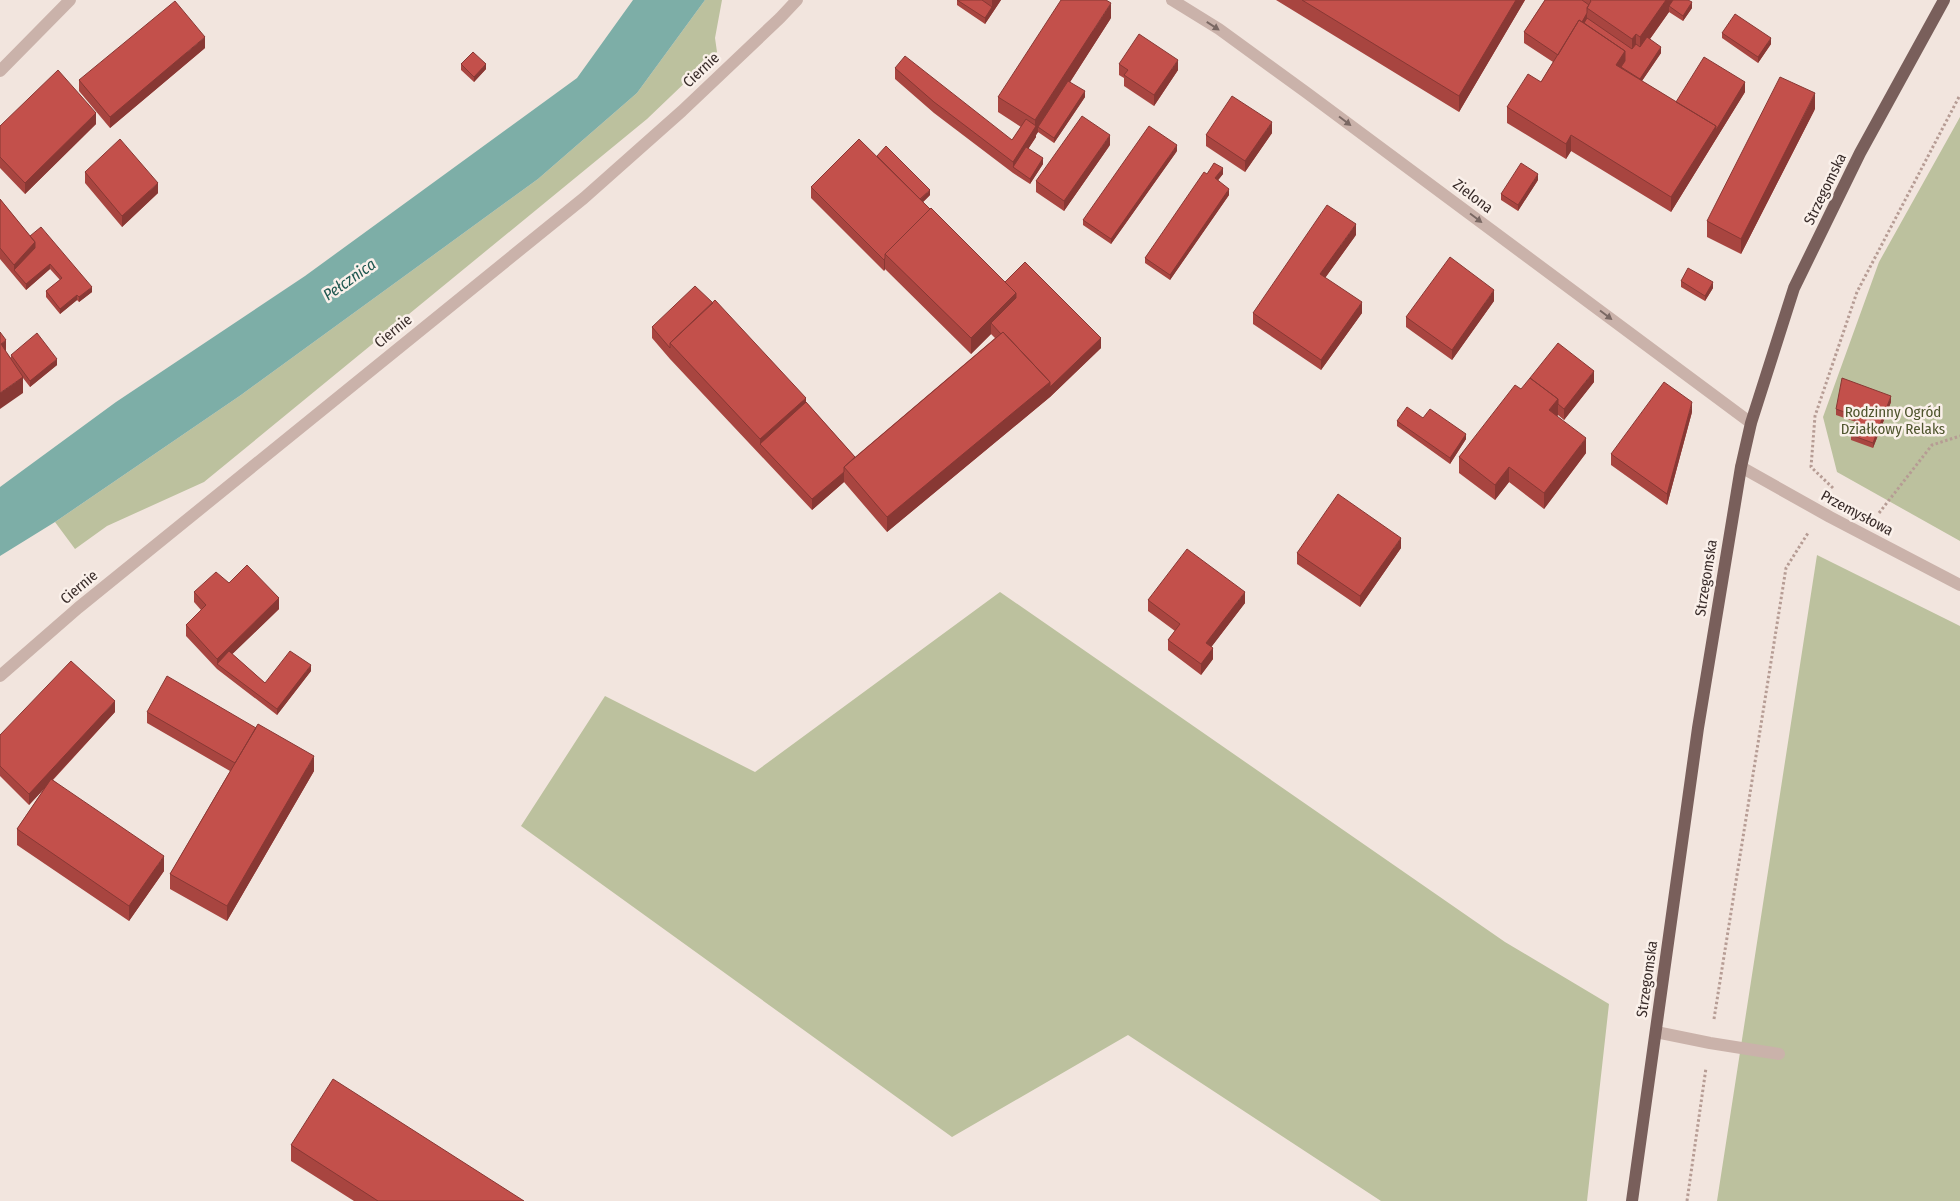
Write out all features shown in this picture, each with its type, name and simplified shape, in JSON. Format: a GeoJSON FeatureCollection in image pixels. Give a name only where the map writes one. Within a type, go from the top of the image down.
{"type":"FeatureCollection","features":[{"type":"Feature","properties":{"kind":"main road","name":"Strzegomska"},"geometry":{"type":"LineString","coordinates":[[1632,1201],[1698,728],[1741,467],[1751,423],[1794,288],[1860,153],[1944,0]]}},
{"type":"Feature","properties":{"kind":"street"},"geometry":{"type":"LineString","coordinates":[[0,71],[70,0]]}},
{"type":"Feature","properties":{"kind":"street","name":"Ciernie"},"geometry":{"type":"LineString","coordinates":[[0,676],[78,608],[584,198],[682,111],[797,0]]}},
{"type":"Feature","properties":{"kind":"street","name":"Zielona"},"geometry":{"type":"LineString","coordinates":[[1172,0],[1219,30],[1307,93],[1751,423]]}},
{"type":"Feature","properties":{"kind":"street","name":"Przemysłowa"},"geometry":{"type":"LineString","coordinates":[[1741,467],[1825,515],[1960,585]]}},
{"type":"Feature","properties":{"kind":"street"},"geometry":{"type":"LineString","coordinates":[[1656,1032],[1780,1054]]}},
{"type":"Feature","properties":{"kind":"path"},"geometry":{"type":"LineString","coordinates":[[1835,490],[1811,466],[1815,416],[1857,292],[1960,95]]}},
{"type":"Feature","properties":{"kind":"path"},"geometry":{"type":"LineString","coordinates":[[1879,513],[1932,445],[1960,436]]}},
{"type":"Feature","properties":{"kind":"path"},"geometry":{"type":"LineString","coordinates":[[1687,1201],[1710,1043],[1786,568],[1808,532]]}},
{"type":"Feature","properties":{"kind":"green space"},"geometry":{"type":"Polygon","coordinates":[[[705,0],[722,0],[715,38],[717,52],[647,119],[204,482],[107,526],[75,549],[55,522],[241,395],[538,179],[637,93],[705,0]]]}},
{"type":"Feature","properties":{"kind":"green space","name":"Rodzinny Ogród Działkowy Relaks"},"geometry":{"type":"Polygon","coordinates":[[[1960,117],[1960,541],[1837,472],[1823,417],[1879,262],[1960,117]]]}},
{"type":"Feature","properties":{"kind":"green space"},"geometry":{"type":"Polygon","coordinates":[[[1817,555],[1960,626],[1960,1201],[1717,1201],[1817,555]]]}},
{"type":"Feature","properties":{"kind":"green space"},"geometry":{"type":"Polygon","coordinates":[[[1000,592],[1505,942],[1609,1004],[1587,1201],[1381,1201],[1128,1035],[952,1137],[521,826],[605,696],[755,772],[1000,592]]]}},
{"type":"Feature","properties":{"kind":"water","name":"Pełcznica"},"geometry":{"type":"Polygon","coordinates":[[[633,0],[705,0],[637,93],[538,179],[241,395],[55,522],[0,556],[0,487],[116,402],[305,276],[577,78],[633,0]]]}},
{"type":"Feature","properties":{"kind":"building"},"geometry":{"type":"Polygon","coordinates":[[[957,0],[982,0],[992,7],[985,18],[957,0]]]}},
{"type":"Feature","properties":{"kind":"building"},"geometry":{"type":"Polygon","coordinates":[[[1061,0],[1106,0],[1111,3],[1035,120],[998,97],[1061,0]]]}},
{"type":"Feature","properties":{"kind":"building"},"geometry":{"type":"Polygon","coordinates":[[[1302,0],[1516,0],[1459,96],[1302,0]]]}},
{"type":"Feature","properties":{"kind":"building"},"geometry":{"type":"Polygon","coordinates":[[[1545,0],[1582,0],[1589,5],[1582,22],[1579,20],[1558,55],[1524,32],[1545,0]]]}},
{"type":"Feature","properties":{"kind":"building"},"geometry":{"type":"Polygon","coordinates":[[[1590,0],[1666,0],[1640,37],[1636,34],[1632,39],[1587,8],[1590,0]]]}},
{"type":"Feature","properties":{"kind":"building"},"geometry":{"type":"Polygon","coordinates":[[[1673,0],[1688,0],[1692,2],[1683,16],[1669,6],[1673,0]]]}},
{"type":"Feature","properties":{"kind":"building"},"geometry":{"type":"Polygon","coordinates":[[[175,1],[205,37],[110,117],[79,80],[175,1]]]}},
{"type":"Feature","properties":{"kind":"building"},"geometry":{"type":"Polygon","coordinates":[[[1735,14],[1771,38],[1758,57],[1722,33],[1735,14]]]}},
{"type":"Feature","properties":{"kind":"building"},"geometry":{"type":"Polygon","coordinates":[[[1587,18],[1632,49],[1636,44],[1640,47],[1647,37],[1661,47],[1640,79],[1621,67],[1625,61],[1625,51],[1584,23],[1587,18]]]}},
{"type":"Feature","properties":{"kind":"building"},"geometry":{"type":"Polygon","coordinates":[[[1579,20],[1625,51],[1616,65],[1716,126],[1671,197],[1571,135],[1566,144],[1507,107],[1528,74],[1541,82],[1579,20]]]}},
{"type":"Feature","properties":{"kind":"building"},"geometry":{"type":"Polygon","coordinates":[[[1139,34],[1178,60],[1154,95],[1124,75],[1128,70],[1119,64],[1139,34]]]}},
{"type":"Feature","properties":{"kind":"building"},"geometry":{"type":"Polygon","coordinates":[[[473,52],[486,64],[474,77],[461,64],[473,52]]]}},
{"type":"Feature","properties":{"kind":"building"},"geometry":{"type":"Polygon","coordinates":[[[905,56],[1012,140],[1026,119],[1036,126],[1013,162],[934,102],[895,68],[905,56]]]}},
{"type":"Feature","properties":{"kind":"building"},"geometry":{"type":"Polygon","coordinates":[[[1704,57],[1745,82],[1716,130],[1716,126],[1676,102],[1704,57]]]}},
{"type":"Feature","properties":{"kind":"building"},"geometry":{"type":"Polygon","coordinates":[[[58,70],[96,113],[25,183],[0,157],[0,126],[58,70]]]}},
{"type":"Feature","properties":{"kind":"building"},"geometry":{"type":"Polygon","coordinates":[[[1780,77],[1815,93],[1741,239],[1707,221],[1780,77]]]}},
{"type":"Feature","properties":{"kind":"building"},"geometry":{"type":"Polygon","coordinates":[[[1068,81],[1085,91],[1054,138],[1038,127],[1068,81]]]}},
{"type":"Feature","properties":{"kind":"building"},"geometry":{"type":"Polygon","coordinates":[[[1232,96],[1272,122],[1245,161],[1206,135],[1232,96]]]}},
{"type":"Feature","properties":{"kind":"building"},"geometry":{"type":"Polygon","coordinates":[[[1082,116],[1110,135],[1064,201],[1036,181],[1082,116]]]}},
{"type":"Feature","properties":{"kind":"building"},"geometry":{"type":"Polygon","coordinates":[[[1149,126],[1177,145],[1111,239],[1083,220],[1149,126]]]}},
{"type":"Feature","properties":{"kind":"building"},"geometry":{"type":"Polygon","coordinates":[[[120,139],[158,183],[122,216],[85,172],[120,139]]]}},
{"type":"Feature","properties":{"kind":"building"},"geometry":{"type":"Polygon","coordinates":[[[859,139],[930,209],[885,254],[884,260],[811,187],[859,139]]]}},
{"type":"Feature","properties":{"kind":"building"},"geometry":{"type":"Polygon","coordinates":[[[886,146],[930,190],[920,199],[877,156],[886,146]]]}},
{"type":"Feature","properties":{"kind":"building"},"geometry":{"type":"Polygon","coordinates":[[[1026,147],[1043,158],[1030,179],[1013,167],[1026,147]]]}},
{"type":"Feature","properties":{"kind":"building"},"geometry":{"type":"Polygon","coordinates":[[[1214,163],[1223,168],[1215,178],[1229,189],[1170,275],[1145,258],[1204,172],[1207,174],[1214,163]]]}},
{"type":"Feature","properties":{"kind":"building"},"geometry":{"type":"Polygon","coordinates":[[[1521,163],[1538,174],[1518,205],[1501,194],[1521,163]]]}},
{"type":"Feature","properties":{"kind":"building"},"geometry":{"type":"Polygon","coordinates":[[[0,199],[35,242],[14,265],[0,248],[0,199]]]}},
{"type":"Feature","properties":{"kind":"building"},"geometry":{"type":"Polygon","coordinates":[[[1327,205],[1356,224],[1320,274],[1362,302],[1321,360],[1253,313],[1327,205]]]}},
{"type":"Feature","properties":{"kind":"building"},"geometry":{"type":"Polygon","coordinates":[[[931,208],[1016,293],[971,338],[885,254],[931,208]]]}},
{"type":"Feature","properties":{"kind":"building"},"geometry":{"type":"Polygon","coordinates":[[[41,227],[92,287],[79,297],[77,295],[60,309],[46,291],[62,278],[50,264],[26,284],[14,270],[35,248],[35,242],[30,236],[41,227]]]}},
{"type":"Feature","properties":{"kind":"building"},"geometry":{"type":"Polygon","coordinates":[[[1450,257],[1494,290],[1452,350],[1406,317],[1450,257]]]}},
{"type":"Feature","properties":{"kind":"building"},"geometry":{"type":"Polygon","coordinates":[[[1025,262],[1101,338],[1050,387],[1050,382],[1003,332],[1001,334],[991,323],[1016,298],[1016,293],[1005,282],[1025,262]]]}},
{"type":"Feature","properties":{"kind":"building"},"geometry":{"type":"Polygon","coordinates":[[[1688,268],[1713,282],[1705,296],[1681,281],[1688,268]]]}},
{"type":"Feature","properties":{"kind":"building"},"geometry":{"type":"Polygon","coordinates":[[[695,286],[713,303],[670,343],[670,348],[652,327],[695,286]]]}},
{"type":"Feature","properties":{"kind":"building"},"geometry":{"type":"Polygon","coordinates":[[[715,300],[806,398],[760,439],[670,343],[715,300]]]}},
{"type":"Feature","properties":{"kind":"building"},"geometry":{"type":"Polygon","coordinates":[[[0,332],[6,340],[1,344],[23,377],[0,393],[0,332]]]}},
{"type":"Feature","properties":{"kind":"building"},"geometry":{"type":"Polygon","coordinates":[[[1003,332],[1050,382],[887,517],[844,467],[1003,332]]]}},
{"type":"Feature","properties":{"kind":"building"},"geometry":{"type":"Polygon","coordinates":[[[37,333],[57,359],[30,381],[11,355],[37,333]]]}},
{"type":"Feature","properties":{"kind":"building"},"geometry":{"type":"Polygon","coordinates":[[[1558,343],[1594,371],[1564,409],[1558,404],[1558,399],[1530,378],[1558,343]]]}},
{"type":"Feature","properties":{"kind":"building"},"geometry":{"type":"Polygon","coordinates":[[[1530,378],[1558,399],[1549,410],[1586,438],[1544,493],[1509,467],[1495,485],[1459,457],[1515,385],[1521,389],[1530,378]]]}},
{"type":"Feature","properties":{"kind":"building"},"geometry":{"type":"Polygon","coordinates":[[[1842,378],[1891,396],[1873,443],[1851,435],[1858,417],[1836,409],[1842,378]]]}},
{"type":"Feature","properties":{"kind":"building"},"geometry":{"type":"Polygon","coordinates":[[[1664,382],[1692,402],[1667,494],[1611,454],[1664,382]]]}},
{"type":"Feature","properties":{"kind":"building"},"geometry":{"type":"Polygon","coordinates":[[[806,402],[855,457],[844,467],[844,472],[812,499],[760,444],[806,402]]]}},
{"type":"Feature","properties":{"kind":"building"},"geometry":{"type":"Polygon","coordinates":[[[1407,407],[1423,418],[1430,409],[1466,434],[1450,458],[1397,421],[1407,407]]]}},
{"type":"Feature","properties":{"kind":"building"},"geometry":{"type":"Polygon","coordinates":[[[1338,494],[1401,538],[1360,596],[1297,553],[1338,494]]]}},
{"type":"Feature","properties":{"kind":"building"},"geometry":{"type":"Polygon","coordinates":[[[1187,549],[1245,592],[1206,643],[1213,648],[1201,664],[1168,640],[1180,624],[1148,600],[1187,549]]]}},
{"type":"Feature","properties":{"kind":"building"},"geometry":{"type":"Polygon","coordinates":[[[247,565],[279,598],[217,659],[186,625],[206,605],[194,592],[216,572],[229,583],[247,565]]]}},
{"type":"Feature","properties":{"kind":"building"},"geometry":{"type":"Polygon","coordinates":[[[229,651],[265,683],[290,651],[311,665],[277,709],[217,664],[229,651]]]}},
{"type":"Feature","properties":{"kind":"building"},"geometry":{"type":"Polygon","coordinates":[[[71,661],[115,701],[29,794],[0,766],[0,735],[71,661]]]}},
{"type":"Feature","properties":{"kind":"building"},"geometry":{"type":"Polygon","coordinates":[[[167,676],[256,728],[235,763],[147,712],[167,676]]]}},
{"type":"Feature","properties":{"kind":"building"},"geometry":{"type":"Polygon","coordinates":[[[258,724],[314,756],[227,906],[170,874],[258,724]]]}},
{"type":"Feature","properties":{"kind":"building"},"geometry":{"type":"Polygon","coordinates":[[[51,779],[164,856],[129,906],[17,829],[51,779]]]}},
{"type":"Feature","properties":{"kind":"building"},"geometry":{"type":"Polygon","coordinates":[[[333,1079],[524,1201],[378,1201],[291,1145],[333,1079]]]}}]}
